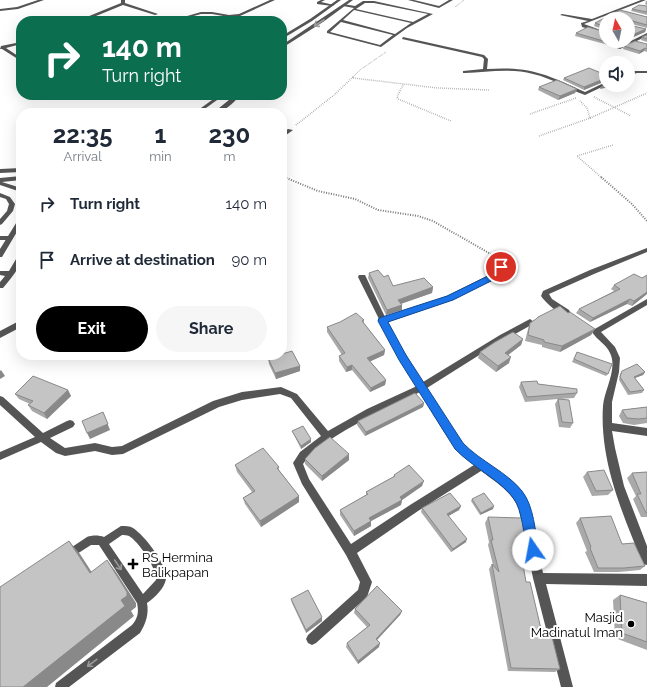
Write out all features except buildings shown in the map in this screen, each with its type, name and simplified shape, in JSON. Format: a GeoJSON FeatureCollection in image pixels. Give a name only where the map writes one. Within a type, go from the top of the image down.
{"type":"FeatureCollection","features":[{"type":"Feature","properties":{"kind":"street"},"geometry":{"type":"LineString","coordinates":[[0,10],[16,8],[42,0]]}},
{"type":"Feature","properties":{"kind":"street"},"geometry":{"type":"LineString","coordinates":[[185,16],[206,12],[229,16],[240,15],[273,0]]}},
{"type":"Feature","properties":{"kind":"street"},"geometry":{"type":"LineString","coordinates":[[287,35],[339,0],[348,2]]}},
{"type":"Feature","properties":{"kind":"street"},"geometry":{"type":"LineString","coordinates":[[599,31],[581,25],[644,0]]}},
{"type":"Feature","properties":{"kind":"street"},"geometry":{"type":"LineString","coordinates":[[93,16],[123,2],[156,14]]}},
{"type":"Feature","properties":{"kind":"street"},"geometry":{"type":"LineString","coordinates":[[287,44],[348,2]]}},
{"type":"Feature","properties":{"kind":"street"},"geometry":{"type":"LineString","coordinates":[[634,4],[640,6]]}},
{"type":"Feature","properties":{"kind":"street"},"geometry":{"type":"LineString","coordinates":[[617,10],[625,12]]}},
{"type":"Feature","properties":{"kind":"street"},"geometry":{"type":"LineString","coordinates":[[562,15],[591,20]]}},
{"type":"Feature","properties":{"kind":"street"},"geometry":{"type":"LineString","coordinates":[[635,40],[647,34]]}},
{"type":"Feature","properties":{"kind":"street"},"geometry":{"type":"LineString","coordinates":[[403,38],[483,56],[486,59],[485,71]]}},
{"type":"Feature","properties":{"kind":"street"},"geometry":{"type":"LineString","coordinates":[[635,41],[641,43]]}},
{"type":"Feature","properties":{"kind":"street"},"geometry":{"type":"LineString","coordinates":[[1,48],[16,44]]}},
{"type":"Feature","properties":{"kind":"street"},"geometry":{"type":"LineString","coordinates":[[1,48],[16,57]]}},
{"type":"Feature","properties":{"kind":"street"},"geometry":{"type":"LineString","coordinates":[[465,72],[532,72],[546,76],[585,94],[599,87]]}},
{"type":"Feature","properties":{"kind":"street"},"geometry":{"type":"LineString","coordinates":[[635,72],[647,72]]}},
{"type":"Feature","properties":{"kind":"street"},"geometry":{"type":"LineString","coordinates":[[203,108],[215,100]]}},
{"type":"Feature","properties":{"kind":"street"},"geometry":{"type":"LineString","coordinates":[[222,108],[233,100]]}},
{"type":"Feature","properties":{"kind":"street"},"geometry":{"type":"LineString","coordinates":[[0,171],[16,170]]}},
{"type":"Feature","properties":{"kind":"street"},"geometry":{"type":"LineString","coordinates":[[0,182],[16,179]]}},
{"type":"Feature","properties":{"kind":"street"},"geometry":{"type":"LineString","coordinates":[[0,182],[16,188]]}},
{"type":"Feature","properties":{"kind":"street"},"geometry":{"type":"LineString","coordinates":[[0,255],[16,228]]}},
{"type":"Feature","properties":{"kind":"street"},"geometry":{"type":"LineString","coordinates":[[576,318],[549,301],[545,296],[546,293],[592,272],[647,250]]}},
{"type":"Feature","properties":{"kind":"street"},"geometry":{"type":"LineString","coordinates":[[382,321],[450,298],[496,275],[500,271],[499,263]]}},
{"type":"Feature","properties":{"kind":"street"},"geometry":{"type":"LineString","coordinates":[[0,286],[11,274],[16,265]]}},
{"type":"Feature","properties":{"kind":"street"},"geometry":{"type":"LineString","coordinates":[[0,273],[11,274]]}},
{"type":"Feature","properties":{"kind":"street"},"geometry":{"type":"LineString","coordinates":[[362,277],[382,321],[459,446],[481,466],[508,485],[518,496],[524,508],[539,578],[567,687]]}},
{"type":"Feature","properties":{"kind":"street"},"geometry":{"type":"LineString","coordinates":[[647,302],[592,329],[608,344],[614,354],[616,363],[607,404],[607,426],[612,462],[626,506],[647,560]]}},
{"type":"Feature","properties":{"kind":"street"},"geometry":{"type":"LineString","coordinates":[[312,639],[363,593],[366,587],[364,577],[350,551],[305,481],[298,463],[300,457],[327,437],[392,401],[422,387],[503,335],[530,322]]}},
{"type":"Feature","properties":{"kind":"street"},"geometry":{"type":"LineString","coordinates":[[0,335],[16,325]]}},
{"type":"Feature","properties":{"kind":"street"},"geometry":{"type":"LineString","coordinates":[[0,400],[63,452],[71,452],[94,447],[118,452],[216,404],[242,396],[281,390],[294,396],[327,437]]}},
{"type":"Feature","properties":{"kind":"street"},"geometry":{"type":"LineString","coordinates":[[0,456],[70,424]]}},
{"type":"Feature","properties":{"kind":"street"},"geometry":{"type":"LineString","coordinates":[[607,426],[647,432]]}},
{"type":"Feature","properties":{"kind":"street"},"geometry":{"type":"LineString","coordinates":[[350,551],[414,508],[481,466]]}},
{"type":"Feature","properties":{"kind":"street"},"geometry":{"type":"LineString","coordinates":[[539,578],[647,580]]}},
{"type":"Feature","properties":{"kind":"lane"},"geometry":{"type":"LineString","coordinates":[[323,0],[318,3],[332,5]]}},
{"type":"Feature","properties":{"kind":"lane"},"geometry":{"type":"LineString","coordinates":[[410,0],[439,7],[451,0]]}},
{"type":"Feature","properties":{"kind":"lane"},"geometry":{"type":"LineString","coordinates":[[348,2],[355,8],[414,23]]}},
{"type":"Feature","properties":{"kind":"lane"},"geometry":{"type":"LineString","coordinates":[[364,2],[374,2],[431,14],[395,35],[381,46],[328,32],[341,21],[364,2]]}},
{"type":"Feature","properties":{"kind":"lane"},"geometry":{"type":"LineString","coordinates":[[341,21],[395,35]]}},
{"type":"Feature","properties":{"kind":"lane"},"geometry":{"type":"LineString","coordinates":[[0,194],[8,198],[12,204],[10,211],[0,223]]}},
{"type":"Feature","properties":{"kind":"lane"},"geometry":{"type":"LineString","coordinates":[[0,238],[10,238]]}},
{"type":"Feature","properties":{"kind":"lane"},"geometry":{"type":"LineString","coordinates":[[104,542],[121,530],[130,531],[159,566],[162,576],[161,581],[142,601]]}},
{"type":"Feature","properties":{"kind":"lane"},"geometry":{"type":"LineString","coordinates":[[60,687],[136,630],[144,615],[142,601],[104,542],[96,539],[90,540],[62,558]]}},
{"type":"Feature","properties":{"kind":"path"},"geometry":{"type":"LineString","coordinates":[[290,130],[353,78],[360,70],[388,50]]}},
{"type":"Feature","properties":{"kind":"path"},"geometry":{"type":"LineString","coordinates":[[353,78],[457,91],[489,90]]}},
{"type":"Feature","properties":{"kind":"path"},"geometry":{"type":"LineString","coordinates":[[403,85],[397,97],[398,98],[451,121]]}},
{"type":"Feature","properties":{"kind":"path"},"geometry":{"type":"LineString","coordinates":[[539,136],[579,123],[647,93]]}},
{"type":"Feature","properties":{"kind":"path"},"geometry":{"type":"LineString","coordinates":[[530,114],[585,94],[631,116]]}},
{"type":"Feature","properties":{"kind":"path"},"geometry":{"type":"LineString","coordinates":[[577,98],[587,108],[590,118]]}},
{"type":"Feature","properties":{"kind":"path"},"geometry":{"type":"LineString","coordinates":[[613,145],[577,156],[632,204],[647,220]]}},
{"type":"Feature","properties":{"kind":"path"},"geometry":{"type":"LineString","coordinates":[[287,178],[318,190],[355,200],[378,210],[418,216],[433,221],[494,256],[499,263]]}},
{"type":"Feature","properties":{"kind":"place","name":"RS Hermina Balikpapan"},"geometry":{"type":"Point","coordinates":[133,564]}},
{"type":"Feature","properties":{"kind":"place","name":"Masjid Madinatul Iman"},"geometry":{"type":"Point","coordinates":[631,624]}},
{"type":"Feature","properties":{"kind":"route"},"geometry":{"type":"LineString","coordinates":[[501,267],[500,271],[496,275],[450,298],[382,321],[459,446],[481,466],[508,485],[518,496],[524,508],[533,550]]}}]}
